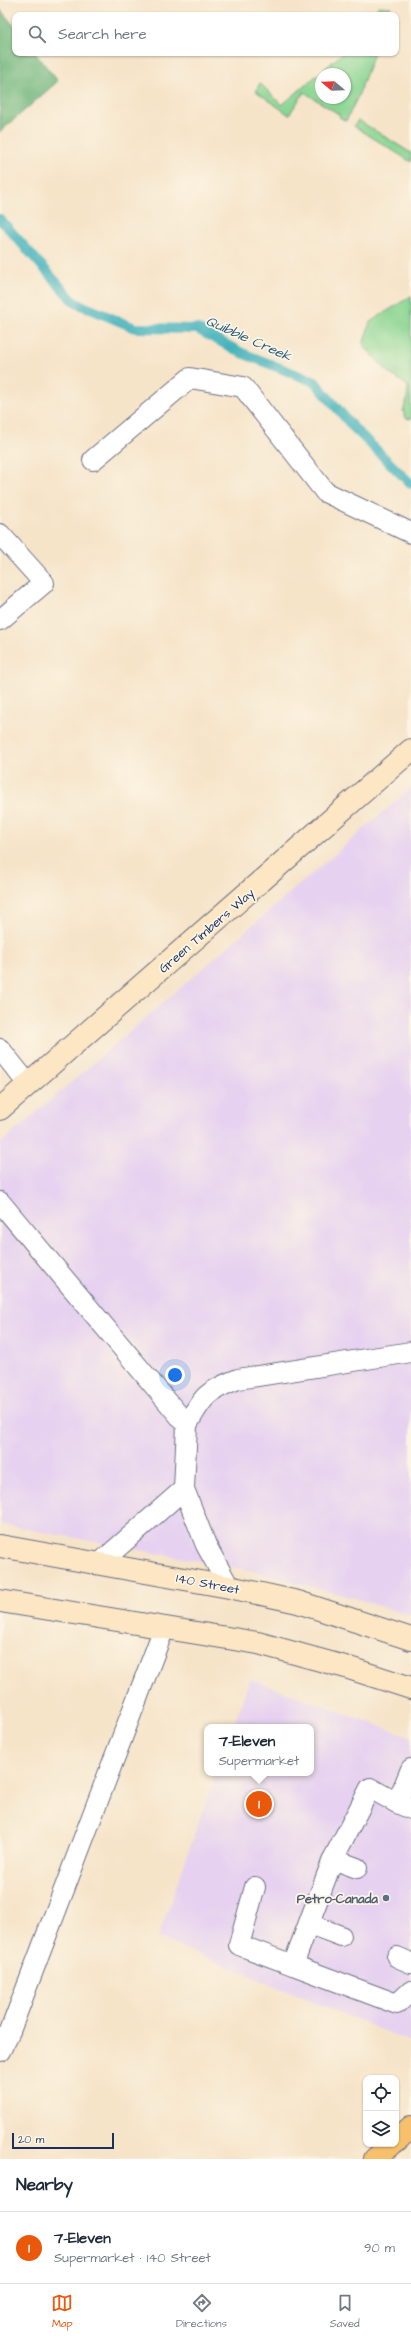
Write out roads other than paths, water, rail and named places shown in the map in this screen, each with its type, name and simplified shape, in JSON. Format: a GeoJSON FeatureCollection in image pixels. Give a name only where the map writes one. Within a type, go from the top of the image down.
{"type":"FeatureCollection","features":[{"type":"Feature","properties":{"kind":"main road","name":"Green Timbers Way"},"geometry":{"type":"LineString","coordinates":[[0,1109],[411,750]]}},
{"type":"Feature","properties":{"kind":"main road","name":"140 Street"},"geometry":{"type":"LineString","coordinates":[[0,1546],[229,1587],[298,1602],[411,1639]]}},
{"type":"Feature","properties":{"kind":"main road"},"geometry":{"type":"LineString","coordinates":[[0,1601],[258,1643],[349,1668],[411,1688]]}},
{"type":"Feature","properties":{"kind":"main road"},"geometry":{"type":"LineString","coordinates":[[399,2137],[411,2127]]}},
{"type":"Feature","properties":{"kind":"main road"},"geometry":{"type":"LineString","coordinates":[[376,2159],[389,2147]]}},
{"type":"Feature","properties":{"kind":"lane"},"geometry":{"type":"LineString","coordinates":[[94,460],[190,378],[243,387],[325,492],[411,533]]}},
{"type":"Feature","properties":{"kind":"lane"},"geometry":{"type":"LineString","coordinates":[[0,534],[44,583],[0,620]]}},
{"type":"Feature","properties":{"kind":"lane"},"geometry":{"type":"LineString","coordinates":[[0,1049],[28,1084]]}},
{"type":"Feature","properties":{"kind":"lane"},"geometry":{"type":"LineString","coordinates":[[0,1202],[187,1425]]}},
{"type":"Feature","properties":{"kind":"lane"},"geometry":{"type":"LineString","coordinates":[[229,1587],[206,1545],[184,1489],[187,1425],[200,1402],[214,1389],[238,1379],[411,1352]]}},
{"type":"Feature","properties":{"kind":"lane"},"geometry":{"type":"LineString","coordinates":[[100,1563],[184,1489]]}},
{"type":"Feature","properties":{"kind":"lane"},"geometry":{"type":"LineString","coordinates":[[0,2051],[10,2031],[164,1628]]}},
{"type":"Feature","properties":{"kind":"lane"},"geometry":{"type":"LineString","coordinates":[[293,1965],[333,1859],[370,1788],[404,1806],[411,1769]]}},
{"type":"Feature","properties":{"kind":"lane"},"geometry":{"type":"LineString","coordinates":[[333,1859],[357,1868]]}},
{"type":"Feature","properties":{"kind":"lane"},"geometry":{"type":"LineString","coordinates":[[255,1887],[239,1945],[398,2004],[411,1991]]}},
{"type":"Feature","properties":{"kind":"lane"},"geometry":{"type":"LineString","coordinates":[[309,1924],[341,1936]]}},
{"type":"Feature","properties":{"kind":"waterway","name":"Quibble Creek"},"geometry":{"type":"LineString","coordinates":[[0,219],[74,302],[135,328],[197,329],[242,353],[315,382],[353,427],[411,484]]}},
{"type":"Feature","properties":{"kind":"place","name":"7-Eleven"},"geometry":{"type":"Point","coordinates":[259,1804]}},
{"type":"Feature","properties":{"kind":"place","name":"Petro-Canada"},"geometry":{"type":"Point","coordinates":[386,1898]}}]}
